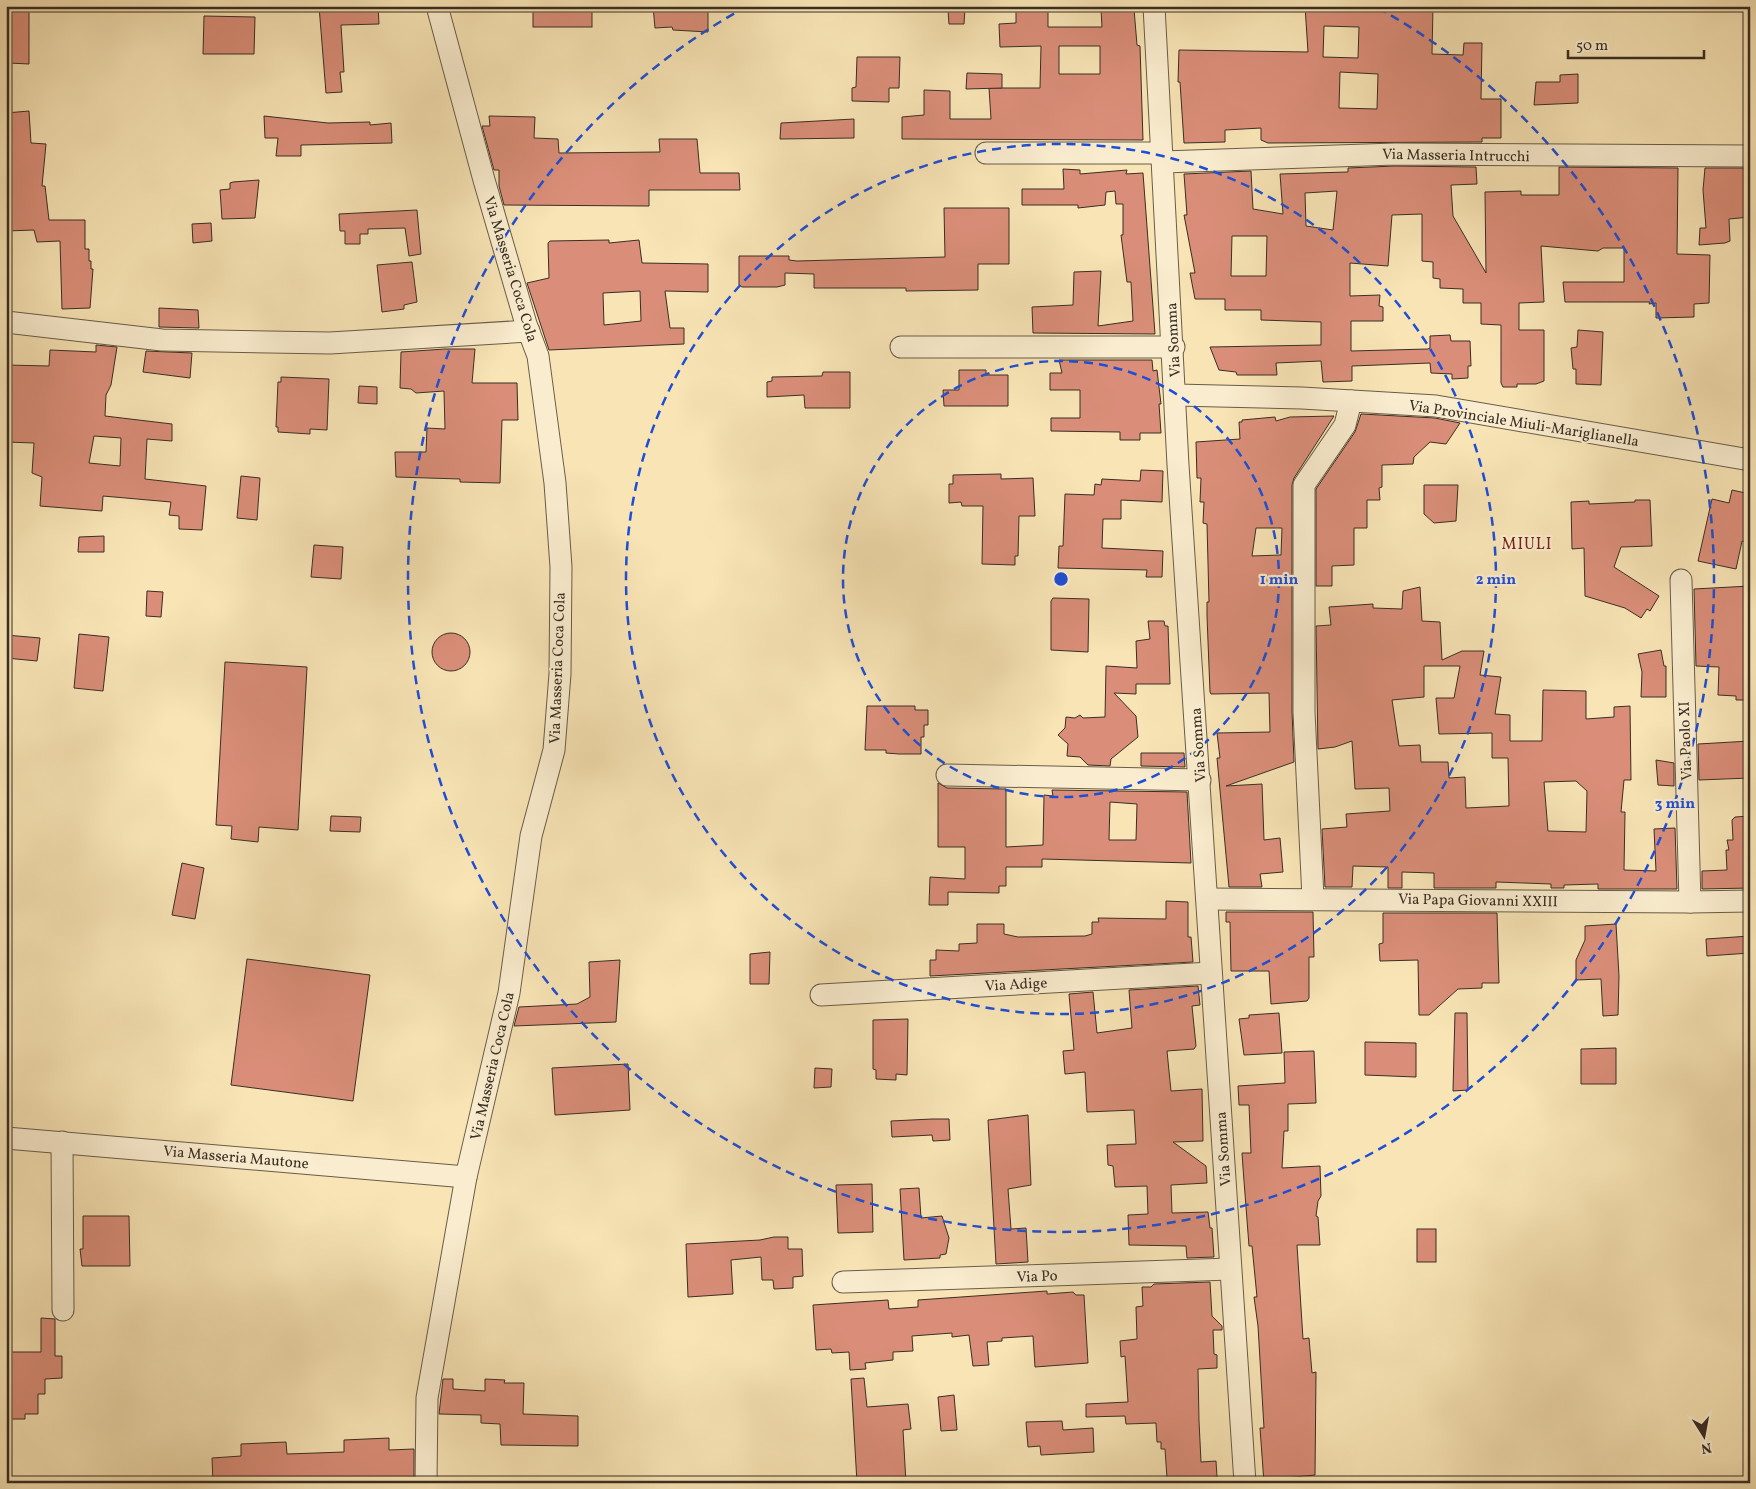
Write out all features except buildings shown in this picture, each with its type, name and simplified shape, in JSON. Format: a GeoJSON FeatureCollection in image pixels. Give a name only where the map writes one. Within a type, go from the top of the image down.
{"type":"FeatureCollection","features":[{"type":"Feature","properties":{"kind":"street","name":"Via Masseria Coca Cola"},"geometry":{"type":"LineString","coordinates":[[426,1483],[427,1398],[466,1177],[509,993],[531,836],[554,750],[560,674],[561,567],[555,483],[538,356],[484,180],[437,6]]}},
{"type":"Feature","properties":{"kind":"street","name":"Via Somma"},"geometry":{"type":"LineString","coordinates":[[1154,6],[1174,347],[1178,465],[1245,1483]]}},
{"type":"Feature","properties":{"kind":"street","name":"Via Masseria Intrucchi"},"geometry":{"type":"LineString","coordinates":[[986,153],[1162,157],[1395,154],[1750,156]]}},
{"type":"Feature","properties":{"kind":"street"},"geometry":{"type":"LineString","coordinates":[[6,322],[162,340],[271,342],[330,343],[529,331]]}},
{"type":"Feature","properties":{"kind":"street"},"geometry":{"type":"LineString","coordinates":[[901,347],[1174,347]]}},
{"type":"Feature","properties":{"kind":"street","name":"Via Provinciale Miuli-Mariglianella"},"geometry":{"type":"LineString","coordinates":[[1176,395],[1436,406],[1750,460]]}},
{"type":"Feature","properties":{"kind":"street"},"geometry":{"type":"LineString","coordinates":[[1313,898],[1304,712],[1304,485],[1345,425],[1351,401]]}},
{"type":"Feature","properties":{"kind":"street","name":"Via Paolo XI"},"geometry":{"type":"LineString","coordinates":[[1681,580],[1690,902]]}},
{"type":"Feature","properties":{"kind":"street"},"geometry":{"type":"LineString","coordinates":[[947,775],[1200,780]]}},
{"type":"Feature","properties":{"kind":"street","name":"Via Papa Giovanni XXIII"},"geometry":{"type":"LineString","coordinates":[[1207,899],[1750,901]]}},
{"type":"Feature","properties":{"kind":"street","name":"Via Adige"},"geometry":{"type":"LineString","coordinates":[[821,994],[1212,973]]}},
{"type":"Feature","properties":{"kind":"street","name":"Via Masseria Mautone"},"geometry":{"type":"LineString","coordinates":[[6,1138],[466,1177]]}},
{"type":"Feature","properties":{"kind":"street"},"geometry":{"type":"LineString","coordinates":[[62,1142],[63,1310]]}},
{"type":"Feature","properties":{"kind":"street","name":"Via Po"},"geometry":{"type":"LineString","coordinates":[[843,1282],[1230,1269]]}},
{"type":"Feature","properties":{"kind":"district","name":"MIULI"},"geometry":{"type":"Point","coordinates":[1527,543]}}]}
